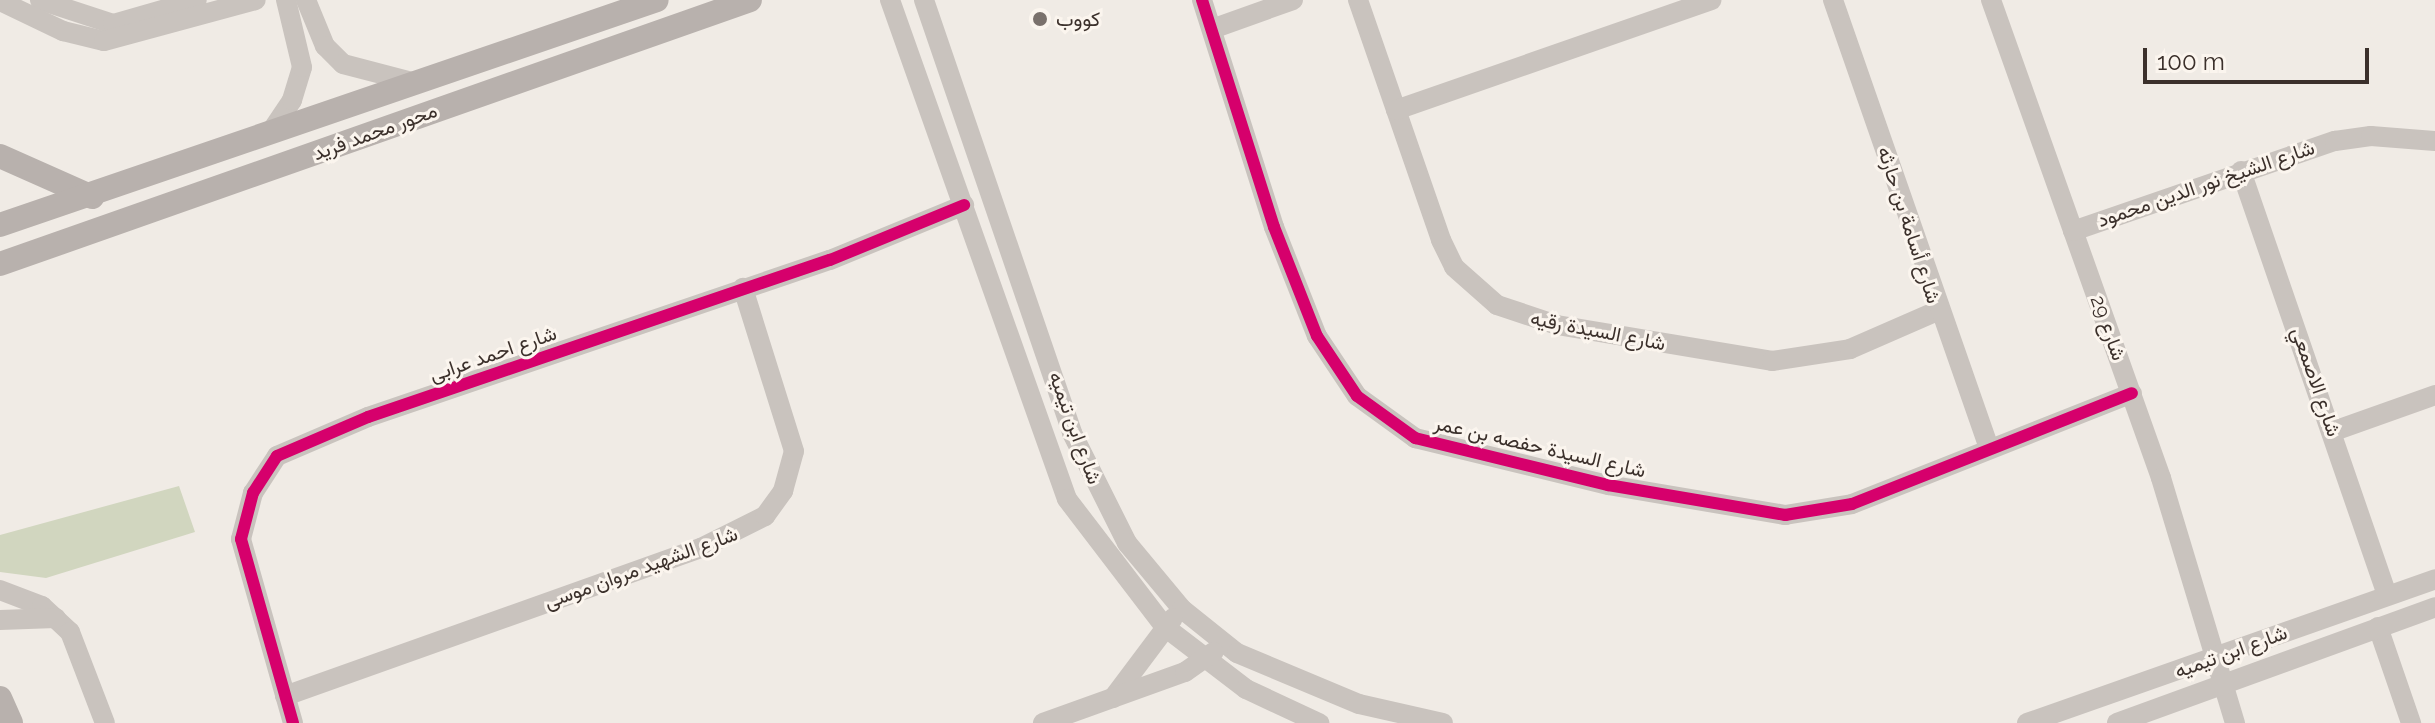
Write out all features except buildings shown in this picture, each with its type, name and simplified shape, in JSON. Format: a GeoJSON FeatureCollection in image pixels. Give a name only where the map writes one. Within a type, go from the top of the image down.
{"type":"FeatureCollection","features":[{"type":"Feature","properties":{"kind":"main road","name":"محور محمد فريد"},"geometry":{"type":"LineString","coordinates":[[0,225],[92,197],[272,130],[657,0]]}},
{"type":"Feature","properties":{"kind":"main road","name":"محور محمد فريد"},"geometry":{"type":"LineString","coordinates":[[0,264],[750,0]]}},
{"type":"Feature","properties":{"kind":"main road"},"geometry":{"type":"LineString","coordinates":[[0,156],[92,197]]}},
{"type":"Feature","properties":{"kind":"main road"},"geometry":{"type":"LineString","coordinates":[[0,698],[11,723]]}},
{"type":"Feature","properties":{"kind":"street"},"geometry":{"type":"LineString","coordinates":[[54,3],[113,24],[197,0]]}},
{"type":"Feature","properties":{"kind":"street"},"geometry":{"type":"LineString","coordinates":[[0,1],[63,31],[104,41],[256,0]]}},
{"type":"Feature","properties":{"kind":"street"},"geometry":{"type":"LineString","coordinates":[[272,130],[297,90],[302,67],[286,0]]}},
{"type":"Feature","properties":{"kind":"street"},"geometry":{"type":"LineString","coordinates":[[306,0],[325,46],[343,64],[412,82]]}},
{"type":"Feature","properties":{"kind":"street","name":"شارع ابن تيميه"},"geometry":{"type":"LineString","coordinates":[[890,0],[1067,499],[1165,627],[1205,661],[1246,689],[1319,723]]}},
{"type":"Feature","properties":{"kind":"street","name":"شارع ابن تيميه"},"geometry":{"type":"LineString","coordinates":[[924,0],[1088,470],[1127,543],[1182,609],[1223,644],[1311,687],[1443,723]]}},
{"type":"Feature","properties":{"kind":"street","name":"شارع السيدة حفصه بن عمر"},"geometry":{"type":"LineString","coordinates":[[1202,0],[1274,227],[1317,336],[1357,396],[1415,438],[1608,485],[1785,515],[1852,504],[2132,393]]}},
{"type":"Feature","properties":{"kind":"street"},"geometry":{"type":"LineString","coordinates":[[1212,29],[1293,0]]}},
{"type":"Feature","properties":{"kind":"street","name":"شارع السيدة رقيه"},"geometry":{"type":"LineString","coordinates":[[1358,0],[1454,267],[1497,305],[1524,317],[1772,361],[1850,349],[1937,311]]}},
{"type":"Feature","properties":{"kind":"street"},"geometry":{"type":"LineString","coordinates":[[1396,110],[1711,0]]}},
{"type":"Feature","properties":{"kind":"street","name":"شارع أسامة بن حارثه"},"geometry":{"type":"LineString","coordinates":[[1833,0],[1937,311],[1989,448]]}},
{"type":"Feature","properties":{"kind":"street","name":"شارع 29"},"geometry":{"type":"LineString","coordinates":[[1991,0],[2132,393],[2235,723]]}},
{"type":"Feature","properties":{"kind":"street","name":"شارع الشيخ نور الدين محمود"},"geometry":{"type":"LineString","coordinates":[[2073,231],[2335,141],[2371,136],[2435,141]]}},
{"type":"Feature","properties":{"kind":"street","name":"شارع الاصمعي"},"geometry":{"type":"LineString","coordinates":[[2241,171],[2334,431],[2387,595]]}},
{"type":"Feature","properties":{"kind":"street","name":"شارع احمد عرابى"},"geometry":{"type":"LineString","coordinates":[[293,723],[241,539],[253,493],[277,456],[368,417],[743,288],[964,205]]}},
{"type":"Feature","properties":{"kind":"street","name":"شارع الشهيد مروان موسى"},"geometry":{"type":"LineString","coordinates":[[285,696],[701,548],[765,516],[783,491],[794,451],[743,288]]}},
{"type":"Feature","properties":{"kind":"street"},"geometry":{"type":"LineString","coordinates":[[2334,431],[2435,395]]}},
{"type":"Feature","properties":{"kind":"street","name":"شارع ابن تيميه"},"geometry":{"type":"LineString","coordinates":[[2027,723],[2213,660],[2435,579]]}},
{"type":"Feature","properties":{"kind":"street"},"geometry":{"type":"LineString","coordinates":[[0,590],[56,618],[81,649],[105,723]]}},
{"type":"Feature","properties":{"kind":"street","name":"شارع ابن تيميه"},"geometry":{"type":"LineString","coordinates":[[2117,723],[2222,689],[2435,607]]}},
{"type":"Feature","properties":{"kind":"street"},"geometry":{"type":"LineString","coordinates":[[1113,698],[1165,627],[1182,609]]}},
{"type":"Feature","properties":{"kind":"street"},"geometry":{"type":"LineString","coordinates":[[0,620],[56,618]]}},
{"type":"Feature","properties":{"kind":"street"},"geometry":{"type":"LineString","coordinates":[[2378,627],[2411,723]]}},
{"type":"Feature","properties":{"kind":"street"},"geometry":{"type":"LineString","coordinates":[[1043,723],[1205,661],[1223,644]]}},
{"type":"Feature","properties":{"kind":"green space"},"geometry":{"type":"Polygon","coordinates":[[[179,486],[195,532],[46,578],[0,572],[0,535],[179,486]]]}},
{"type":"Feature","properties":{"kind":"cycle path"},"geometry":{"type":"LineString","coordinates":[[1202,0],[1274,227],[1317,336],[1357,396],[1415,438],[1608,485],[1785,515],[1852,504],[2132,393]]}},
{"type":"Feature","properties":{"kind":"cycle path"},"geometry":{"type":"LineString","coordinates":[[293,723],[241,539],[253,493],[277,456],[368,417],[830,260],[964,205]]}},
{"type":"Feature","properties":{"kind":"place","name":"كووب"},"geometry":{"type":"Point","coordinates":[1040,19]}}]}
